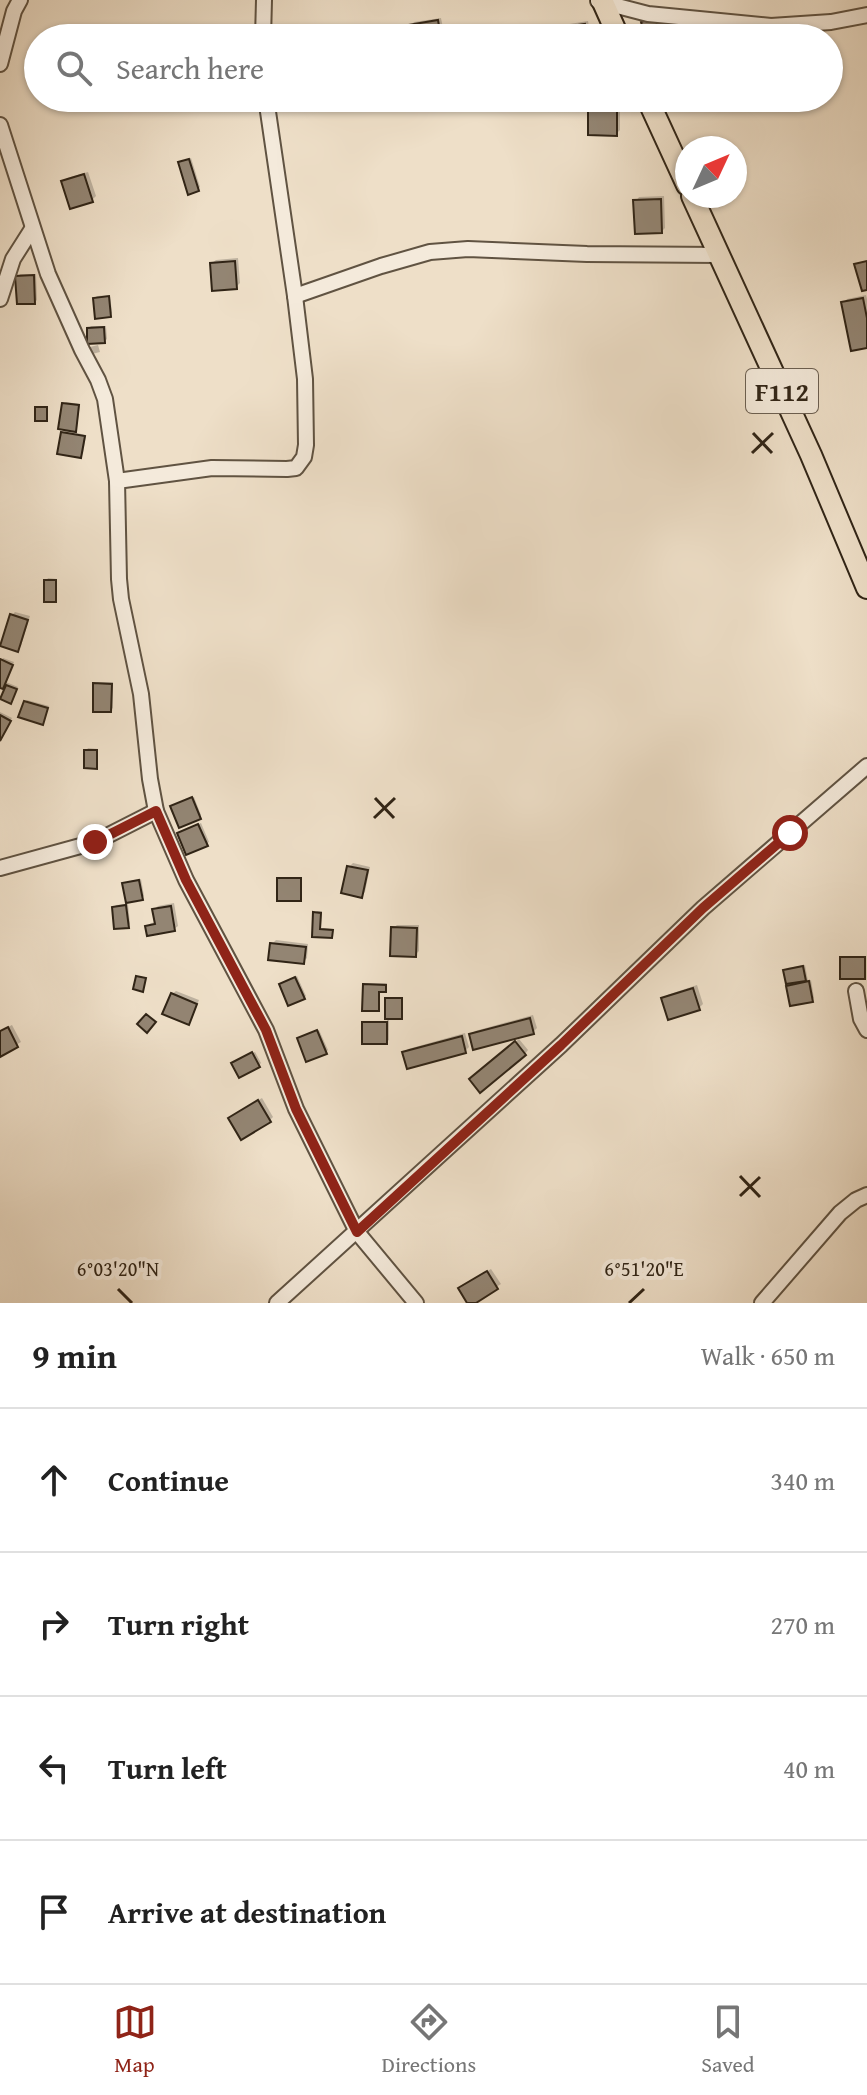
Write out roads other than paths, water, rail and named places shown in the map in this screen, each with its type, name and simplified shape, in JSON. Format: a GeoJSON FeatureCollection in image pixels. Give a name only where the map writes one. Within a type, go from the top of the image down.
{"type":"FeatureCollection","features":[{"type":"Feature","properties":{"kind":"main road"},"geometry":{"type":"LineString","coordinates":[[600,1],[612,24]]}},
{"type":"Feature","properties":{"kind":"main road"},"geometry":{"type":"LineString","coordinates":[[653,112],[675,159]]}},
{"type":"Feature","properties":{"kind":"main road","name":"F112"},"geometry":{"type":"LineString","coordinates":[[697,208],[811,455],[867,588]]}},
{"type":"Feature","properties":{"kind":"street"},"geometry":{"type":"LineString","coordinates":[[0,64],[14,11],[20,0]]}},
{"type":"Feature","properties":{"kind":"street"},"geometry":{"type":"LineString","coordinates":[[263,24],[264,0]]}},
{"type":"Feature","properties":{"kind":"street"},"geometry":{"type":"LineString","coordinates":[[600,1],[648,14],[750,24]]}},
{"type":"Feature","properties":{"kind":"street"},"geometry":{"type":"LineString","coordinates":[[801,24],[867,15]]}},
{"type":"Feature","properties":{"kind":"street"},"geometry":{"type":"LineString","coordinates":[[117,481],[212,468],[287,469],[296,468],[301,463],[306,445],[305,379],[268,112]]}},
{"type":"Feature","properties":{"kind":"street"},"geometry":{"type":"LineString","coordinates":[[0,125],[32,229],[58,298],[105,399],[117,481],[120,589],[141,694],[156,811],[186,880],[266,1030],[296,1109],[357,1232],[416,1303]]}},
{"type":"Feature","properties":{"kind":"street"},"geometry":{"type":"LineString","coordinates":[[0,299],[7,258],[32,229]]}},
{"type":"Feature","properties":{"kind":"street"},"geometry":{"type":"LineString","coordinates":[[295,296],[430,252],[468,249],[719,255]]}},
{"type":"Feature","properties":{"kind":"street"},"geometry":{"type":"LineString","coordinates":[[277,1303],[572,1035],[703,908],[867,766]]}},
{"type":"Feature","properties":{"kind":"street"},"geometry":{"type":"LineString","coordinates":[[0,868],[95,842],[156,811]]}},
{"type":"Feature","properties":{"kind":"street"},"geometry":{"type":"LineString","coordinates":[[856,991],[861,1019],[867,1030]]}},
{"type":"Feature","properties":{"kind":"street"},"geometry":{"type":"LineString","coordinates":[[762,1303],[840,1213],[867,1195]]}}]}
